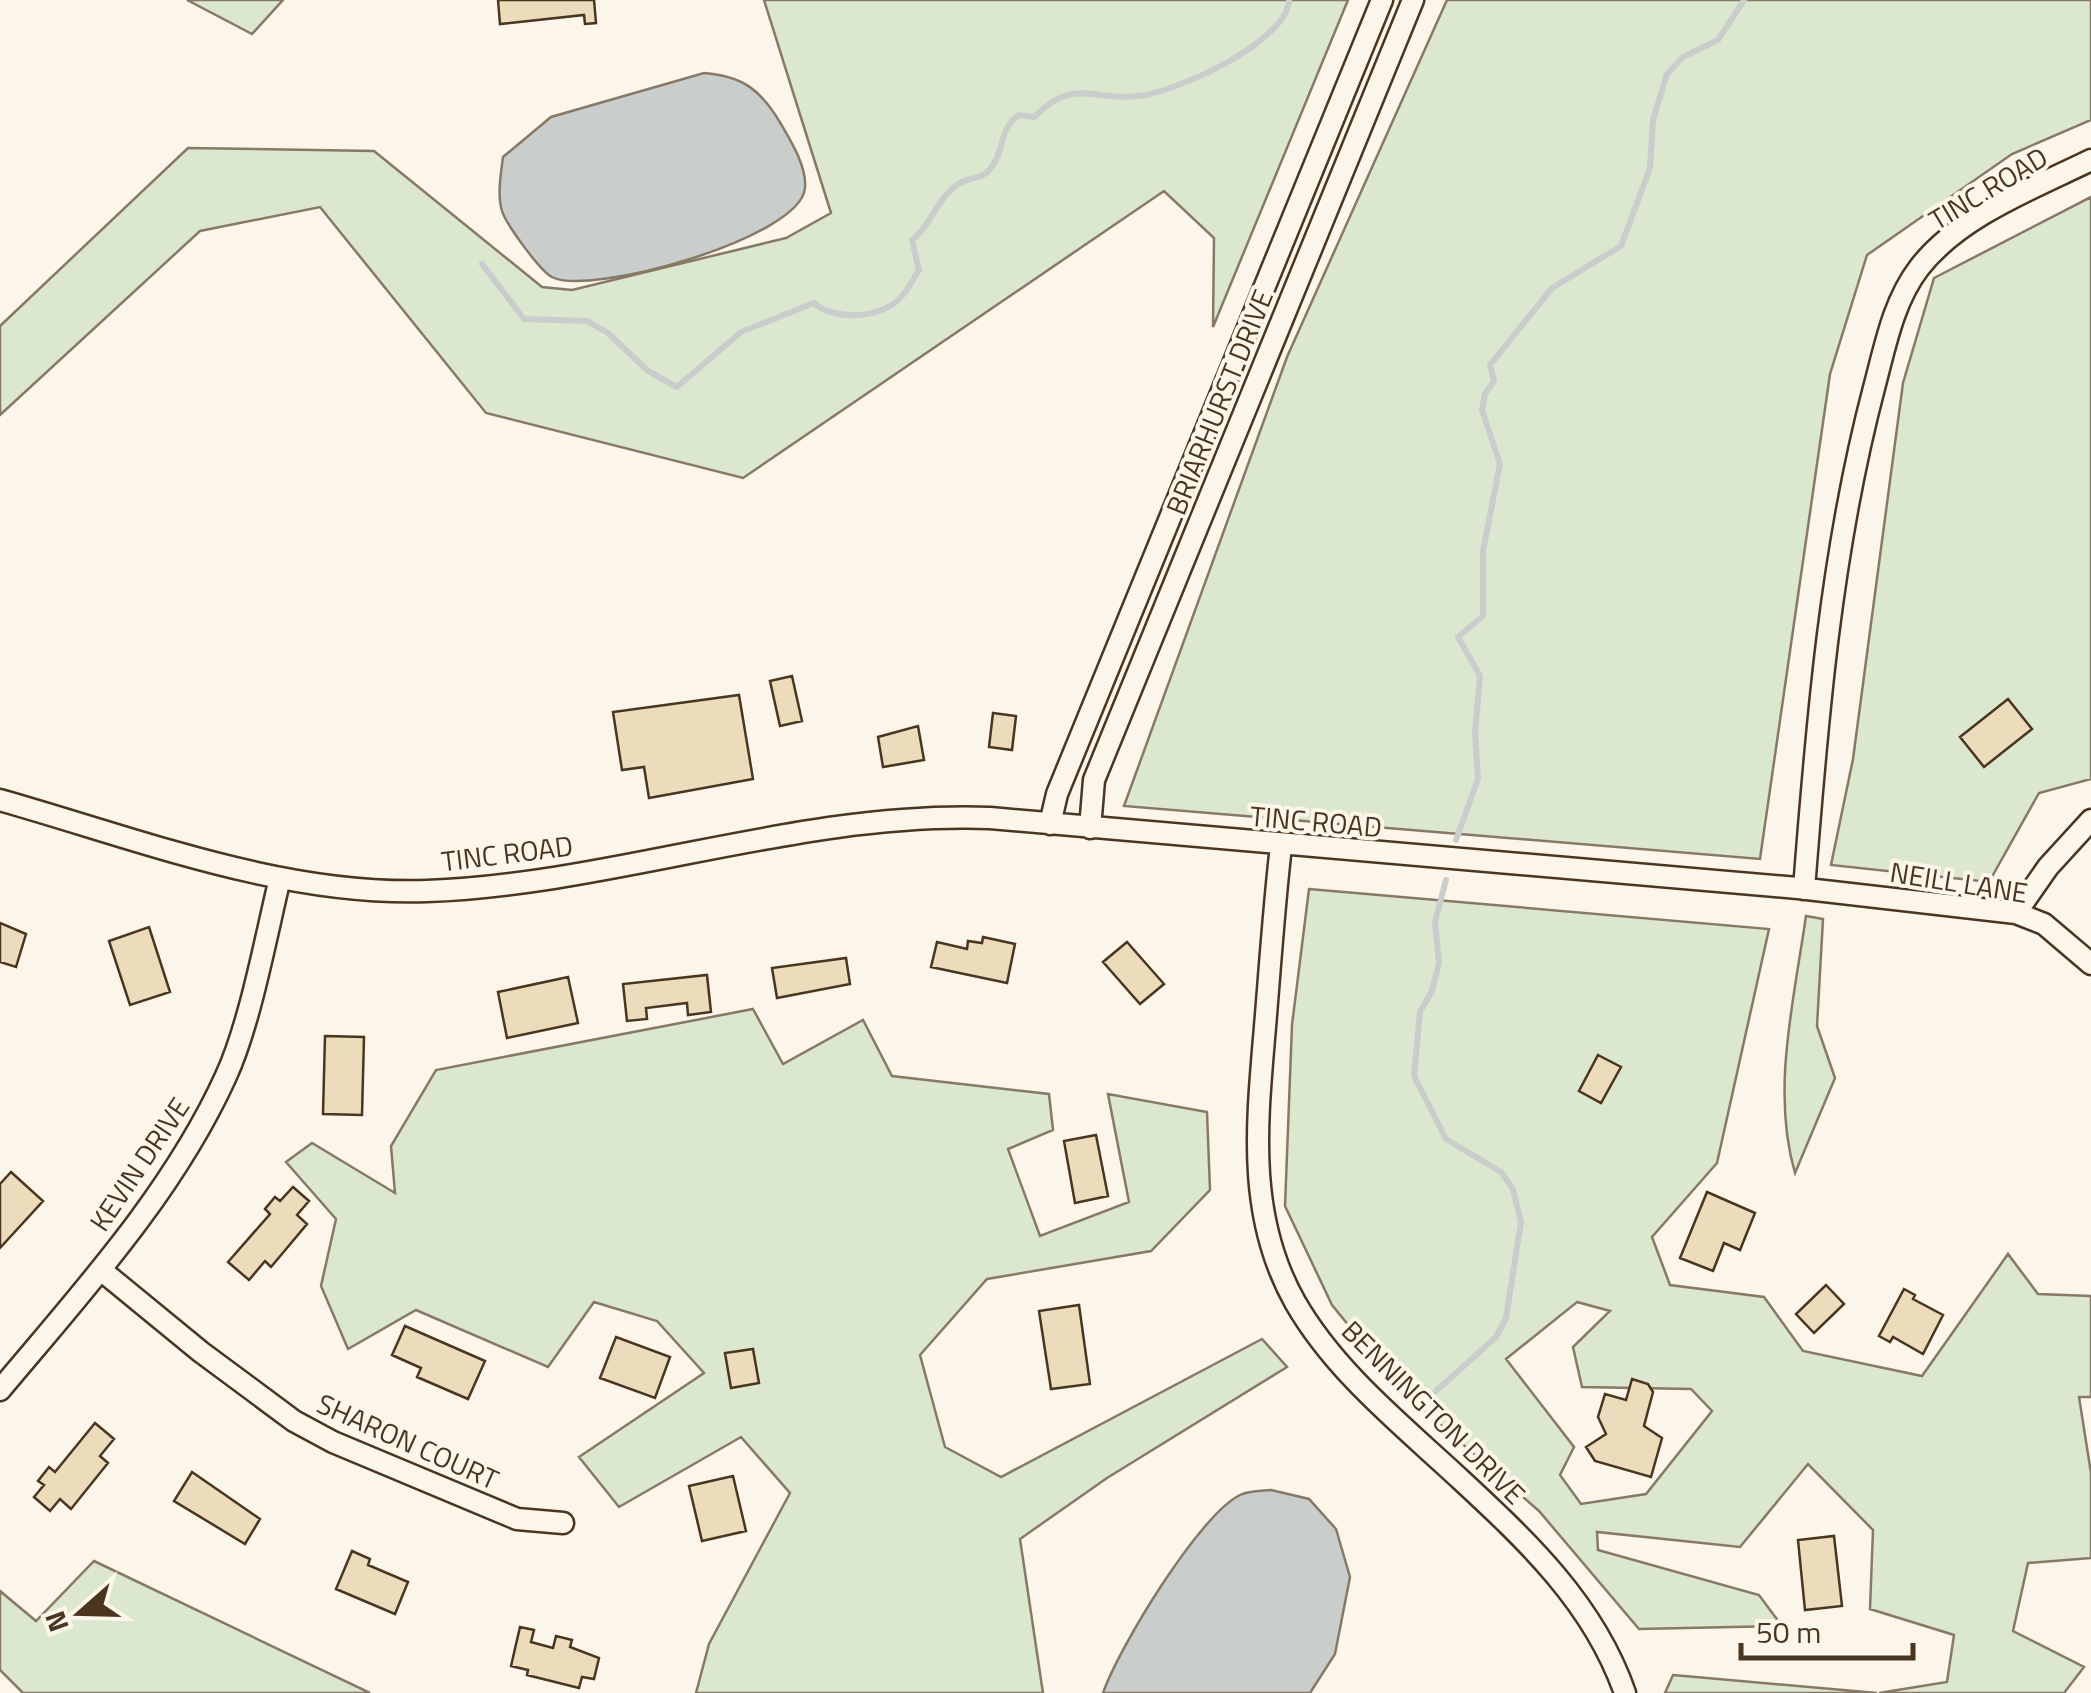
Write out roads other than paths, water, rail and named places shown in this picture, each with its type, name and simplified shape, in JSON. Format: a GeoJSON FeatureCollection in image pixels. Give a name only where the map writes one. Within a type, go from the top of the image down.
{"type":"FeatureCollection","features":[{"type":"Feature","properties":{"kind":"street","name":"BRIARHURST DRIVE"},"geometry":{"type":"LineString","coordinates":[[1050,824],[1056,794],[1382,0]]}},
{"type":"Feature","properties":{"kind":"street","name":"BRIARHURST DRIVE"},"geometry":{"type":"LineString","coordinates":[[1090,828],[1094,780],[1413,0]]}},
{"type":"Feature","properties":{"kind":"street","name":"TINC ROAD"},"geometry":{"type":"LineString","coordinates":[[0,800],[280,878],[376,890],[454,890],[896,820],[976,817],[1804,889],[1844,511],[1891,323],[1919,268],[1939,248],[1989,213],[2091,160]]}},
{"type":"Feature","properties":{"kind":"street"},"geometry":{"type":"LineString","coordinates":[[2016,913],[2048,867],[2091,820]]}},
{"type":"Feature","properties":{"kind":"street","name":"BENNINGTON DRIVE"},"geometry":{"type":"LineString","coordinates":[[1281,846],[1256,1120],[1256,1173],[1276,1258],[1294,1300],[1347,1370],[1552,1568],[1601,1636],[1625,1693]]}},
{"type":"Feature","properties":{"kind":"street","name":"KEVIN DRIVE"},"geometry":{"type":"LineString","coordinates":[[0,1390],[101,1270],[197,1136],[228,1072],[280,878]]}},
{"type":"Feature","properties":{"kind":"street","name":"NEILL LANE"},"geometry":{"type":"LineString","coordinates":[[1804,889],[2016,913],[2044,924],[2091,964]]}},
{"type":"Feature","properties":{"kind":"street","name":"SHARON COURT"},"geometry":{"type":"LineString","coordinates":[[101,1270],[201,1352],[320,1435],[475,1504],[517,1519],[563,1523]]}},
{"type":"Feature","properties":{"kind":"waterway"},"geometry":{"type":"LineString","coordinates":[[482,264],[524,319],[587,321],[608,333],[648,371],[677,387],[741,332],[814,303],[845,315],[870,313],[893,304],[919,270],[912,240],[954,188],[990,169],[1008,127],[1019,115],[1034,117],[1061,97],[1073,94],[1140,96],[1203,75],[1251,48],[1270,32],[1284,16],[1289,0]]}},
{"type":"Feature","properties":{"kind":"waterway"},"geometry":{"type":"LineString","coordinates":[[1456,840],[1478,779],[1475,733],[1480,676],[1458,637],[1483,616],[1483,551],[1500,464],[1482,410],[1485,394],[1494,381],[1490,365],[1552,288],[1621,246],[1650,168],[1653,120],[1667,74],[1683,57],[1718,40],[1744,0]]}},
{"type":"Feature","properties":{"kind":"waterway"},"geometry":{"type":"LineString","coordinates":[[1436,1391],[1496,1337],[1506,1318],[1521,1222],[1513,1189],[1501,1172],[1446,1139],[1414,1076],[1420,1012],[1432,991],[1439,963],[1435,922],[1446,880]]}}]}
